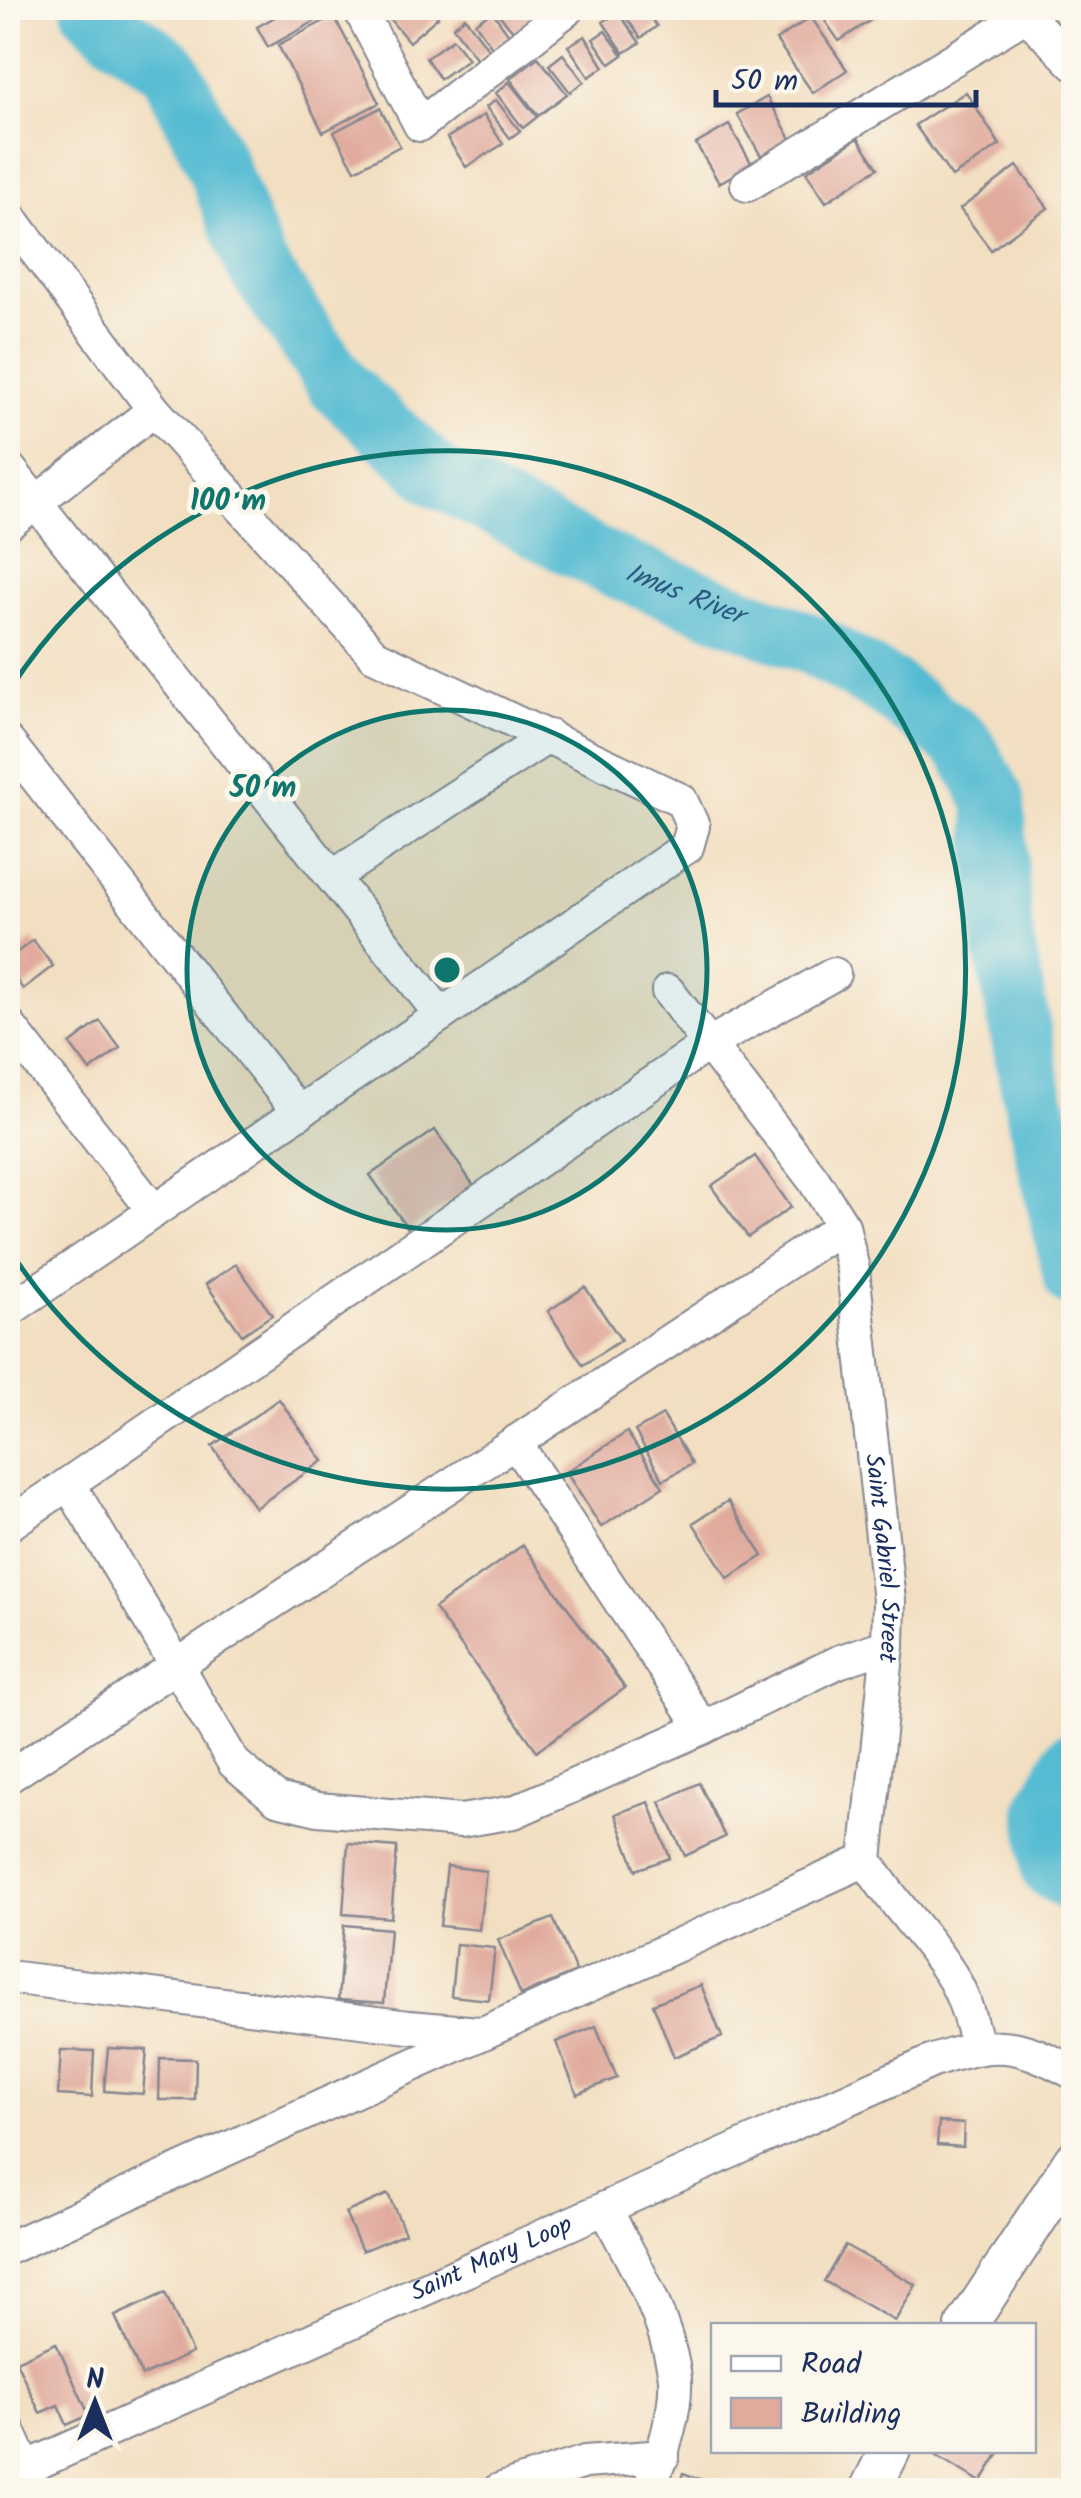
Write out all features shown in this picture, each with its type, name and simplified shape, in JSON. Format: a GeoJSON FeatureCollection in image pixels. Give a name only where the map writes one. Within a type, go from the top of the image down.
{"type":"FeatureCollection","features":[{"type":"Feature","properties":{"kind":"street"},"geometry":{"type":"LineString","coordinates":[[359,8],[420,126],[556,12]]}},
{"type":"Feature","properties":{"kind":"street"},"geometry":{"type":"LineString","coordinates":[[747,185],[1032,12],[1074,64]]}},
{"type":"Feature","properties":{"kind":"street"},"geometry":{"type":"LineString","coordinates":[[8,214],[154,410],[374,655],[681,800],[693,826],[687,847],[8,1311]]}},
{"type":"Feature","properties":{"kind":"street"},"geometry":{"type":"LineString","coordinates":[[8,524],[154,410]]}},
{"type":"Feature","properties":{"kind":"street"},"geometry":{"type":"LineString","coordinates":[[8,468],[441,1015]]}},
{"type":"Feature","properties":{"kind":"street"},"geometry":{"type":"LineString","coordinates":[[332,876],[549,736]]}},
{"type":"Feature","properties":{"kind":"street"},"geometry":{"type":"LineString","coordinates":[[8,742],[299,1113]]}},
{"type":"Feature","properties":{"kind":"street"},"geometry":{"type":"LineString","coordinates":[[8,1525],[707,1046],[834,974]]}},
{"type":"Feature","properties":{"kind":"street","name":"Saint Gabriel Street"},"geometry":{"type":"LineString","coordinates":[[668,992],[844,1226],[853,1270],[887,1582],[888,1645],[866,1860]]}},
{"type":"Feature","properties":{"kind":"street"},"geometry":{"type":"LineString","coordinates":[[8,1024],[154,1212]]}},
{"type":"Feature","properties":{"kind":"street"},"geometry":{"type":"LineString","coordinates":[[8,1777],[844,1226]]}},
{"type":"Feature","properties":{"kind":"street"},"geometry":{"type":"LineString","coordinates":[[515,1442],[704,1728]]}},
{"type":"Feature","properties":{"kind":"street"},"geometry":{"type":"LineString","coordinates":[[70,1484],[234,1763],[277,1799],[318,1809],[461,1821],[514,1812],[704,1728],[838,1662],[888,1645]]}},
{"type":"Feature","properties":{"kind":"street"},"geometry":{"type":"LineString","coordinates":[[8,2248],[866,1860],[880,1885],[928,1941],[955,1982],[977,2046],[1008,2046],[1043,2056],[1074,2073]]}},
{"type":"Feature","properties":{"kind":"street"},"geometry":{"type":"LineString","coordinates":[[8,1977],[409,2028],[483,2033]]}},
{"type":"Feature","properties":{"kind":"street","name":"Saint Mary Loop"},"geometry":{"type":"LineString","coordinates":[[16,2472],[933,2062],[977,2046]]}},
{"type":"Feature","properties":{"kind":"street"},"geometry":{"type":"LineString","coordinates":[[968,2323],[1074,2161]]}},
{"type":"Feature","properties":{"kind":"street"},"geometry":{"type":"LineString","coordinates":[[605,2208],[658,2312],[676,2375],[663,2456],[648,2490]]}},
{"type":"Feature","properties":{"kind":"street"},"geometry":{"type":"LineString","coordinates":[[8,2430],[16,2472]]}},
{"type":"Feature","properties":{"kind":"street"},"geometry":{"type":"LineString","coordinates":[[870,2490],[888,2453]]}},
{"type":"Feature","properties":{"kind":"street"},"geometry":{"type":"LineString","coordinates":[[499,2490],[585,2462],[663,2456]]}},
{"type":"Feature","properties":{"kind":"building"},"geometry":{"type":"Polygon","coordinates":[[[291,8],[330,8],[332,12],[268,47],[257,27],[291,8]]]}},
{"type":"Feature","properties":{"kind":"building"},"geometry":{"type":"Polygon","coordinates":[[[397,8],[429,8],[438,17],[409,42],[387,16],[397,8]]]}},
{"type":"Feature","properties":{"kind":"building"},"geometry":{"type":"Polygon","coordinates":[[[493,8],[522,8],[533,20],[516,34],[493,8]]]}},
{"type":"Feature","properties":{"kind":"building"},"geometry":{"type":"Polygon","coordinates":[[[643,8],[657,26],[641,38],[622,12],[643,8]]]}},
{"type":"Feature","properties":{"kind":"building"},"geometry":{"type":"Polygon","coordinates":[[[816,8],[889,8],[839,41],[816,8]]]}},
{"type":"Feature","properties":{"kind":"building"},"geometry":{"type":"Polygon","coordinates":[[[492,11],[509,35],[492,47],[475,23],[492,11]]]}},
{"type":"Feature","properties":{"kind":"building"},"geometry":{"type":"Polygon","coordinates":[[[618,12],[640,43],[624,53],[603,22],[618,12]]]}},
{"type":"Feature","properties":{"kind":"building"},"geometry":{"type":"Polygon","coordinates":[[[334,16],[379,103],[323,132],[278,45],[334,16]]]}},
{"type":"Feature","properties":{"kind":"building"},"geometry":{"type":"Polygon","coordinates":[[[465,17],[489,50],[477,59],[453,27],[465,17]]]}},
{"type":"Feature","properties":{"kind":"building"},"geometry":{"type":"Polygon","coordinates":[[[811,17],[847,70],[813,93],[776,40],[811,17]]]}},
{"type":"Feature","properties":{"kind":"building"},"geometry":{"type":"Polygon","coordinates":[[[605,31],[623,55],[610,64],[593,39],[605,31]]]}},
{"type":"Feature","properties":{"kind":"building"},"geometry":{"type":"Polygon","coordinates":[[[585,36],[604,67],[589,77],[568,46],[585,36]]]}},
{"type":"Feature","properties":{"kind":"building"},"geometry":{"type":"Polygon","coordinates":[[[453,39],[468,59],[440,79],[426,58],[453,39]]]}},
{"type":"Feature","properties":{"kind":"building"},"geometry":{"type":"Polygon","coordinates":[[[563,54],[584,82],[570,92],[549,65],[563,54]]]}},
{"type":"Feature","properties":{"kind":"building"},"geometry":{"type":"Polygon","coordinates":[[[538,57],[567,94],[538,116],[510,79],[538,57]]]}},
{"type":"Feature","properties":{"kind":"building"},"geometry":{"type":"Polygon","coordinates":[[[509,82],[537,117],[523,128],[496,93],[509,82]]]}},
{"type":"Feature","properties":{"kind":"building"},"geometry":{"type":"Polygon","coordinates":[[[966,92],[1000,145],[952,177],[915,125],[966,92]]]}},
{"type":"Feature","properties":{"kind":"building"},"geometry":{"type":"Polygon","coordinates":[[[767,97],[791,139],[761,156],[737,114],[767,97]]]}},
{"type":"Feature","properties":{"kind":"building"},"geometry":{"type":"Polygon","coordinates":[[[496,100],[520,131],[510,138],[486,107],[496,100]]]}},
{"type":"Feature","properties":{"kind":"building"},"geometry":{"type":"Polygon","coordinates":[[[380,108],[400,146],[355,170],[334,132],[380,108]]]}},
{"type":"Feature","properties":{"kind":"building"},"geometry":{"type":"Polygon","coordinates":[[[484,115],[503,144],[466,167],[447,138],[484,115]]]}},
{"type":"Feature","properties":{"kind":"building"},"geometry":{"type":"Polygon","coordinates":[[[729,125],[752,164],[719,183],[696,144],[729,125]]]}},
{"type":"Feature","properties":{"kind":"building"},"geometry":{"type":"Polygon","coordinates":[[[858,138],[878,168],[826,202],[806,172],[858,138]]]}},
{"type":"Feature","properties":{"kind":"building"},"geometry":{"type":"Polygon","coordinates":[[[1017,166],[1048,208],[991,250],[960,209],[1017,166]]]}},
{"type":"Feature","properties":{"kind":"building"},"geometry":{"type":"Polygon","coordinates":[[[33,940],[53,966],[23,989],[8,969],[8,959],[33,940]]]}},
{"type":"Feature","properties":{"kind":"building"},"geometry":{"type":"Polygon","coordinates":[[[100,1021],[120,1048],[90,1071],[70,1044],[100,1021]]]}},
{"type":"Feature","properties":{"kind":"building"},"geometry":{"type":"Polygon","coordinates":[[[435,1130],[474,1186],[409,1230],[370,1175],[435,1130]]]}},
{"type":"Feature","properties":{"kind":"building"},"geometry":{"type":"Polygon","coordinates":[[[755,1156],[791,1207],[748,1237],[711,1186],[755,1156]]]}},
{"type":"Feature","properties":{"kind":"building"},"geometry":{"type":"Polygon","coordinates":[[[236,1264],[272,1315],[242,1335],[206,1284],[236,1264]]]}},
{"type":"Feature","properties":{"kind":"building"},"geometry":{"type":"Polygon","coordinates":[[[585,1287],[621,1340],[583,1365],[548,1311],[585,1287]]]}},
{"type":"Feature","properties":{"kind":"building"},"geometry":{"type":"Polygon","coordinates":[[[279,1399],[323,1461],[255,1508],[212,1446],[279,1399]]]}},
{"type":"Feature","properties":{"kind":"building"},"geometry":{"type":"Polygon","coordinates":[[[663,1415],[692,1464],[663,1480],[635,1431],[663,1415]]]}},
{"type":"Feature","properties":{"kind":"building"},"geometry":{"type":"Polygon","coordinates":[[[627,1432],[663,1487],[601,1527],[566,1472],[627,1432]]]}},
{"type":"Feature","properties":{"kind":"building"},"geometry":{"type":"Polygon","coordinates":[[[728,1501],[763,1556],[728,1578],[693,1523],[728,1501]]]}},
{"type":"Feature","properties":{"kind":"building"},"geometry":{"type":"Polygon","coordinates":[[[523,1545],[625,1688],[537,1751],[434,1608],[523,1545]]]}},
{"type":"Feature","properties":{"kind":"building"},"geometry":{"type":"Polygon","coordinates":[[[699,1783],[725,1837],[685,1856],[660,1802],[699,1783]]]}},
{"type":"Feature","properties":{"kind":"building"},"geometry":{"type":"Polygon","coordinates":[[[649,1802],[670,1858],[636,1870],[615,1814],[649,1802]]]}},
{"type":"Feature","properties":{"kind":"building"},"geometry":{"type":"Polygon","coordinates":[[[348,1843],[397,1847],[391,1918],[343,1914],[348,1843]]]}},
{"type":"Feature","properties":{"kind":"building"},"geometry":{"type":"Polygon","coordinates":[[[447,1866],[486,1871],[479,1930],[440,1926],[447,1866]]]}},
{"type":"Feature","properties":{"kind":"building"},"geometry":{"type":"Polygon","coordinates":[[[553,1918],[576,1972],[521,1995],[498,1940],[553,1918]]]}},
{"type":"Feature","properties":{"kind":"building"},"geometry":{"type":"Polygon","coordinates":[[[344,1925],[390,1929],[384,2003],[338,2000],[344,1925]]]}},
{"type":"Feature","properties":{"kind":"building"},"geometry":{"type":"Polygon","coordinates":[[[456,1944],[495,1948],[489,2000],[451,1996],[456,1944]]]}},
{"type":"Feature","properties":{"kind":"building"},"geometry":{"type":"Polygon","coordinates":[[[701,1985],[722,2037],[674,2057],[653,2004],[701,1985]]]}},
{"type":"Feature","properties":{"kind":"building"},"geometry":{"type":"Polygon","coordinates":[[[596,2026],[617,2078],[577,2094],[556,2042],[596,2026]]]}},
{"type":"Feature","properties":{"kind":"building"},"geometry":{"type":"Polygon","coordinates":[[[108,2048],[147,2050],[143,2094],[104,2091],[108,2048]]]}},
{"type":"Feature","properties":{"kind":"building"},"geometry":{"type":"Polygon","coordinates":[[[61,2050],[94,2051],[92,2097],[58,2095],[61,2050]]]}},
{"type":"Feature","properties":{"kind":"building"},"geometry":{"type":"Polygon","coordinates":[[[160,2058],[196,2059],[195,2100],[159,2100],[160,2058]]]}},
{"type":"Feature","properties":{"kind":"building"},"geometry":{"type":"Polygon","coordinates":[[[939,2122],[964,2124],[963,2147],[937,2145],[939,2122]]]}},
{"type":"Feature","properties":{"kind":"building"},"geometry":{"type":"Polygon","coordinates":[[[388,2194],[405,2233],[362,2251],[345,2213],[388,2194]]]}},
{"type":"Feature","properties":{"kind":"building"},"geometry":{"type":"Polygon","coordinates":[[[845,2245],[916,2285],[895,2321],[824,2281],[845,2245]]]}},
{"type":"Feature","properties":{"kind":"building"},"geometry":{"type":"Polygon","coordinates":[[[165,2293],[192,2353],[142,2376],[115,2316],[165,2293]]]}},
{"type":"Feature","properties":{"kind":"building"},"geometry":{"type":"Polygon","coordinates":[[[56,2343],[89,2415],[67,2425],[58,2405],[40,2413],[16,2361],[56,2343]]]}},
{"type":"Feature","properties":{"kind":"building"},"geometry":{"type":"Polygon","coordinates":[[[932,2453],[999,2453],[981,2482],[932,2453]]]}},
{"type":"Feature","properties":{"kind":"building"},"geometry":{"type":"Polygon","coordinates":[[[683,2473],[730,2490],[677,2490],[683,2473]]]}},
{"type":"Feature","properties":{"kind":"waterway","name":"Imus River"},"geometry":{"type":"LineString","coordinates":[[92,8],[115,30],[170,69],[212,154],[255,263],[339,386],[436,476],[612,566],[815,646],[889,688],[964,745],[994,799],[1001,927],[1030,1082],[1074,1277]]}},
{"type":"Feature","properties":{"kind":"waterway","name":"Imus River"},"geometry":{"type":"LineString","coordinates":[[1074,1761],[1047,1810],[1052,1869],[1074,1882]]}}]}
